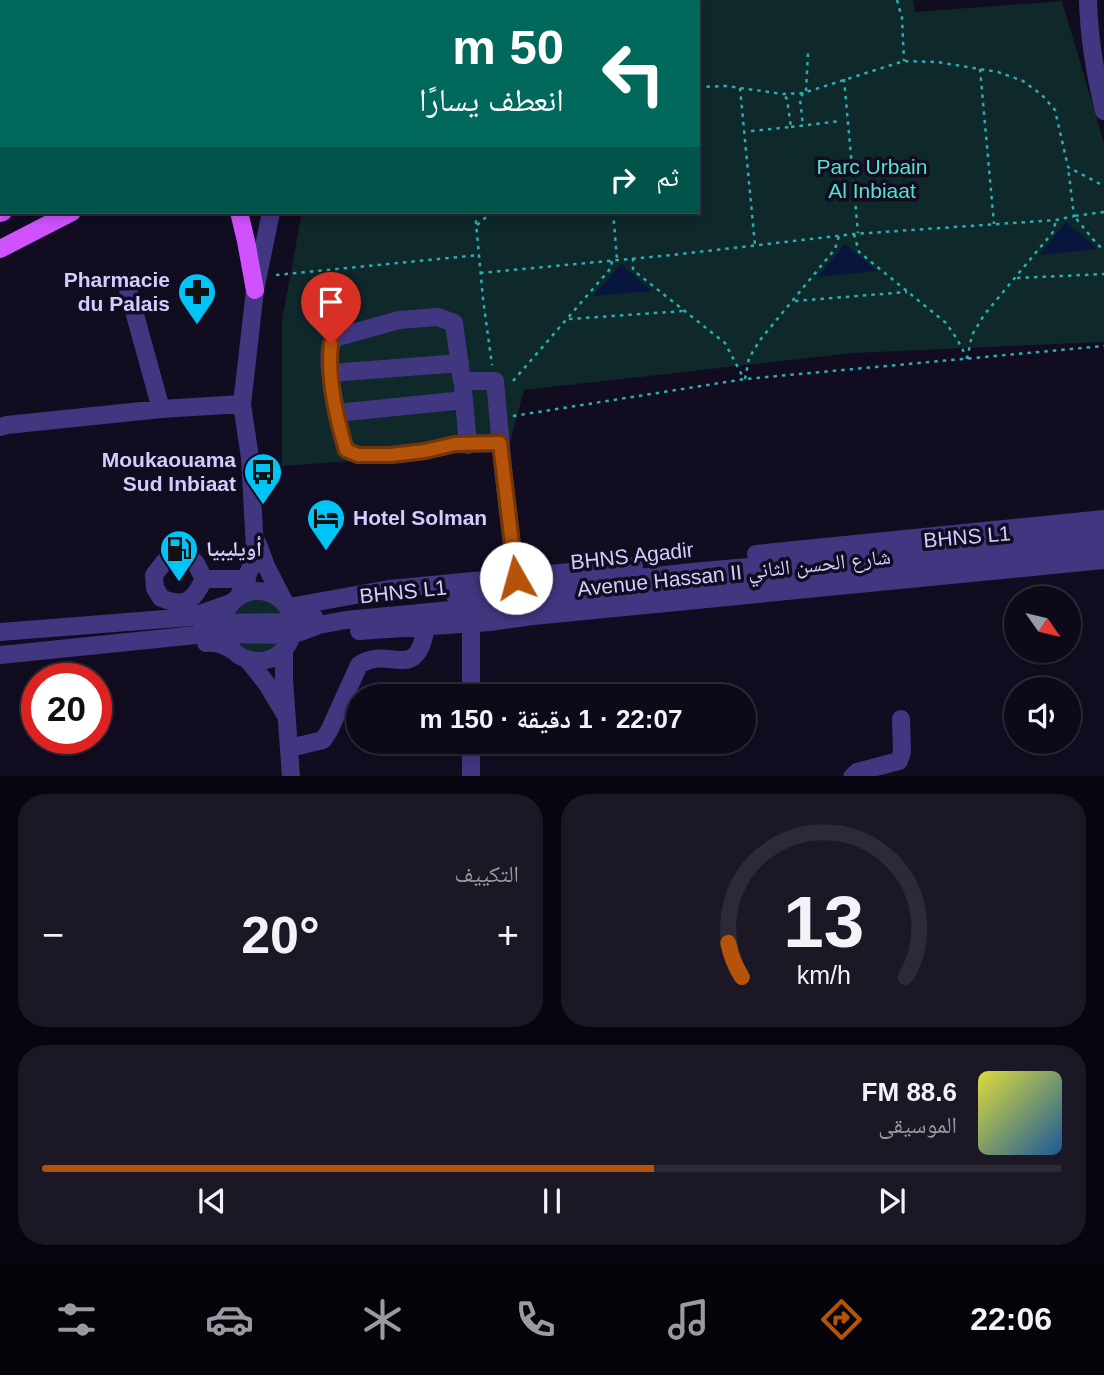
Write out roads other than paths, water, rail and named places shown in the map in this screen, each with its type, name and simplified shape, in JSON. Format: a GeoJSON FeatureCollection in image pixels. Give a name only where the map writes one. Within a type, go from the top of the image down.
{"type":"FeatureCollection","features":[{"type":"Feature","properties":{"kind":"main road"},"geometry":{"type":"LineString","coordinates":[[0,249],[68,214]]}},
{"type":"Feature","properties":{"kind":"main road"},"geometry":{"type":"LineString","coordinates":[[239,214],[256,283]]}},
{"type":"Feature","properties":{"kind":"street"},"geometry":{"type":"LineString","coordinates":[[1087,0],[1097,83],[1104,111]]}},
{"type":"Feature","properties":{"kind":"street"},"geometry":{"type":"LineString","coordinates":[[1088,19],[1098,14],[1104,6]]}},
{"type":"Feature","properties":{"kind":"street"},"geometry":{"type":"LineString","coordinates":[[271,214],[256,283],[242,404],[250,458],[255,533],[253,562],[247,579],[226,612],[231,642],[267,684],[287,717]]}},
{"type":"Feature","properties":{"kind":"street"},"geometry":{"type":"LineString","coordinates":[[126,282],[161,409]]}},
{"type":"Feature","properties":{"kind":"street"},"geometry":{"type":"LineString","coordinates":[[468,444],[454,323],[438,317],[399,320],[338,337],[331,344],[331,373],[346,450],[358,455],[391,455],[455,444],[468,444],[500,443]]}},
{"type":"Feature","properties":{"kind":"street"},"geometry":{"type":"LineString","coordinates":[[331,373],[461,372],[496,389],[516,578]]}},
{"type":"Feature","properties":{"kind":"street"},"geometry":{"type":"LineString","coordinates":[[337,413],[464,400]]}},
{"type":"Feature","properties":{"kind":"street"},"geometry":{"type":"LineString","coordinates":[[0,427],[161,409],[242,404]]}},
{"type":"Feature","properties":{"kind":"street","name":"Avenue Hassan II شارع الحسن الثاني"},"geometry":{"type":"LineString","coordinates":[[288,626],[389,589],[1104,519]]}},
{"type":"Feature","properties":{"kind":"street"},"geometry":{"type":"LineString","coordinates":[[255,533],[288,626],[287,717],[292,776]]}},
{"type":"Feature","properties":{"kind":"street","name":"BHNS Agadir"},"geometry":{"type":"LineString","coordinates":[[0,648],[169,630],[231,642],[337,611],[692,572],[1104,535]]}},
{"type":"Feature","properties":{"kind":"street","name":"BHNS L1"},"geometry":{"type":"LineString","coordinates":[[288,626],[1104,547]]}},
{"type":"Feature","properties":{"kind":"street","name":"Avenue Hassan II شارع الحسن الثاني"},"geometry":{"type":"LineString","coordinates":[[288,626],[312,634],[510,620],[533,615],[1104,560]]}},
{"type":"Feature","properties":{"kind":"street"},"geometry":{"type":"LineString","coordinates":[[204,579],[247,579]]}},
{"type":"Feature","properties":{"kind":"street"},"geometry":{"type":"LineString","coordinates":[[0,632],[191,617],[247,592],[266,591],[275,594],[288,626]]}},
{"type":"Feature","properties":{"kind":"street"},"geometry":{"type":"LineString","coordinates":[[471,623],[471,684]]}},
{"type":"Feature","properties":{"kind":"street"},"geometry":{"type":"LineString","coordinates":[[0,655],[206,634],[231,642],[258,661],[269,660],[288,626]]}},
{"type":"Feature","properties":{"kind":"street"},"geometry":{"type":"LineString","coordinates":[[290,748],[323,740],[359,665],[367,660],[410,659],[420,651],[426,626]]}},
{"type":"Feature","properties":{"kind":"street"},"geometry":{"type":"LineString","coordinates":[[0,663],[231,642]]}},
{"type":"Feature","properties":{"kind":"street"},"geometry":{"type":"LineString","coordinates":[[852,776],[857,772],[899,761],[902,752],[901,719]]}},
{"type":"Feature","properties":{"kind":"street"},"geometry":{"type":"LineString","coordinates":[[471,754],[471,776]]}},
{"type":"Feature","properties":{"kind":"water"},"geometry":{"type":"Polygon","coordinates":[[[1066,222],[1098,249],[1039,255],[1066,222]]]}},
{"type":"Feature","properties":{"kind":"water"},"geometry":{"type":"Polygon","coordinates":[[[845,244],[877,271],[817,277],[845,244]]]}},
{"type":"Feature","properties":{"kind":"water"},"geometry":{"type":"Polygon","coordinates":[[[621,264],[652,291],[593,296],[621,264]]]}},
{"type":"Feature","properties":{"kind":"place","name":"Pharmacie du Palais"},"geometry":{"type":"Point","coordinates":[197,326]}},
{"type":"Feature","properties":{"kind":"place","name":"Moukaouama Sud Inbiaat"},"geometry":{"type":"Point","coordinates":[263,506]}},
{"type":"Feature","properties":{"kind":"place","name":"Hotel Solman"},"geometry":{"type":"Point","coordinates":[326,552]}},
{"type":"Feature","properties":{"kind":"place","name":"أويليبيا"},"geometry":{"type":"Point","coordinates":[179,583]}},
{"type":"Feature","properties":{"kind":"park label","name":"Parc Urbain Al Inbiaat"},"geometry":{"type":"Point","coordinates":[872,179]}}]}
